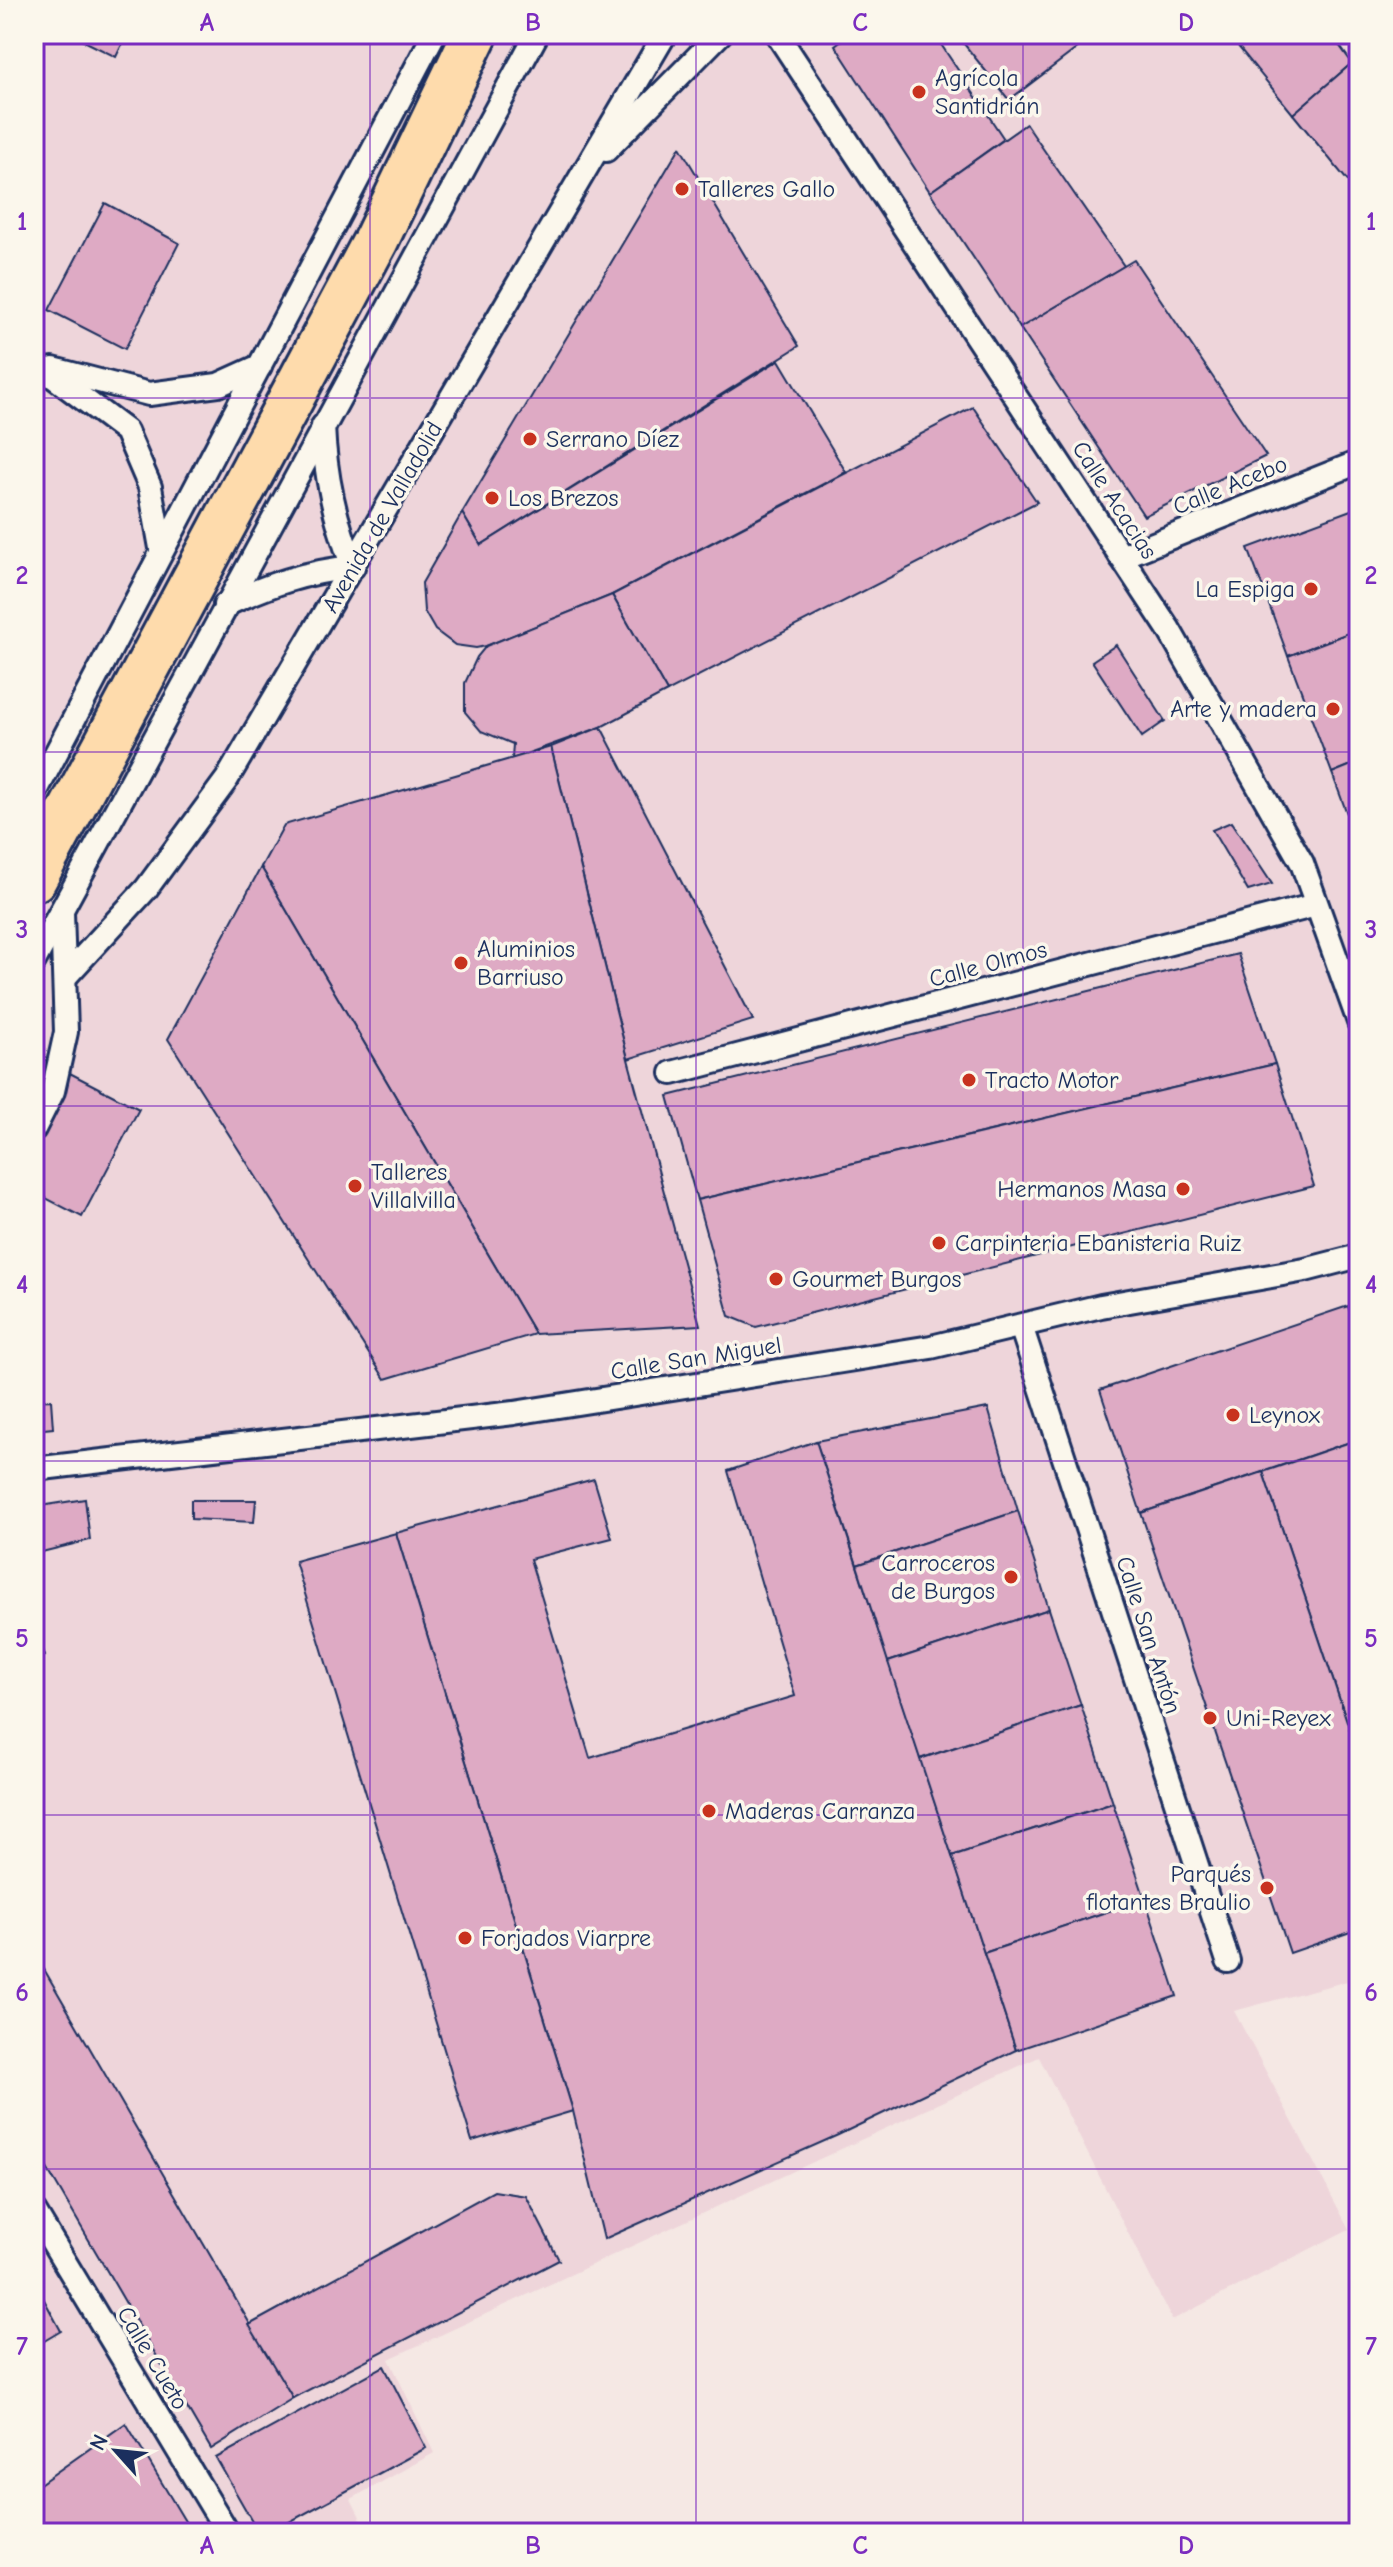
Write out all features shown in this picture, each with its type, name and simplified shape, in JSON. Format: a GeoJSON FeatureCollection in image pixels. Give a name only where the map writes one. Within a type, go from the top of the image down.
{"type":"FeatureCollection","features":[{"type":"Feature","properties":{"kind":"highway"},"geometry":{"type":"LineString","coordinates":[[48,895],[376,240],[475,34]]}},
{"type":"Feature","properties":{"kind":"highway"},"geometry":{"type":"LineString","coordinates":[[376,240],[499,34]]}},
{"type":"Feature","properties":{"kind":"lane"},"geometry":{"type":"LineString","coordinates":[[34,795],[161,548],[434,34]]}},
{"type":"Feature","properties":{"kind":"lane"},"geometry":{"type":"LineString","coordinates":[[34,961],[48,895],[225,605],[537,34]]}},
{"type":"Feature","properties":{"kind":"lane","name":"Avenida de Valladolid"},"geometry":{"type":"LineString","coordinates":[[65,977],[146,889],[227,779],[665,34]]}},
{"type":"Feature","properties":{"kind":"lane"},"geometry":{"type":"LineString","coordinates":[[583,174],[720,34]]}},
{"type":"Feature","properties":{"kind":"lane","name":"Calle Acacias"},"geometry":{"type":"LineString","coordinates":[[777,34],[1168,628],[1302,863],[1359,1022]]}},
{"type":"Feature","properties":{"kind":"lane"},"geometry":{"type":"LineString","coordinates":[[38,364],[149,394],[218,385],[260,366]]}},
{"type":"Feature","properties":{"kind":"lane"},"geometry":{"type":"LineString","coordinates":[[38,364],[126,431],[150,487],[161,548]]}},
{"type":"Feature","properties":{"kind":"lane"},"geometry":{"type":"LineString","coordinates":[[225,605],[275,581],[310,571],[353,567],[335,518],[325,472],[323,424]]}},
{"type":"Feature","properties":{"kind":"lane","name":"Calle Acebo"},"geometry":{"type":"LineString","coordinates":[[1121,557],[1359,462]]}},
{"type":"Feature","properties":{"kind":"lane"},"geometry":{"type":"LineString","coordinates":[[34,1129],[53,1091],[66,1032],[65,977],[48,895]]}},
{"type":"Feature","properties":{"kind":"lane","name":"Calle Olmos"},"geometry":{"type":"LineString","coordinates":[[672,1073],[1316,905]]}},
{"type":"Feature","properties":{"kind":"lane","name":"Calle San Miguel"},"geometry":{"type":"LineString","coordinates":[[34,1469],[514,1413],[931,1347],[1101,1306],[1305,1270],[1359,1256]]}},
{"type":"Feature","properties":{"kind":"lane","name":"Calle San Antón"},"geometry":{"type":"LineString","coordinates":[[1021,1326],[1228,1961]]}},
{"type":"Feature","properties":{"kind":"lane","name":"Calle Cueto"},"geometry":{"type":"LineString","coordinates":[[34,2211],[228,2533]]}},
{"type":"Feature","properties":{"kind":"path"},"geometry":{"type":"LineString","coordinates":[[408,2533],[415,2529]]}},
{"type":"Feature","properties":{"kind":"shaded area","name":"Los Brezos"},"geometry":{"type":"Polygon","coordinates":[[[34,34],[1359,34],[1359,1978],[1234,2011],[1349,2229],[1172,2320],[1039,2057],[389,2359],[434,2453],[351,2499],[368,2533],[34,2533],[34,34]]]}},
{"type":"Feature","properties":{"kind":"building"},"geometry":{"type":"Polygon","coordinates":[[[83,34],[127,34],[116,57],[80,39],[83,34]]]}},
{"type":"Feature","properties":{"kind":"building","name":"Agrícola Santidrián"},"geometry":{"type":"Polygon","coordinates":[[[850,34],[934,34],[1004,139],[930,192],[835,45],[850,34]]]}},
{"type":"Feature","properties":{"kind":"building"},"geometry":{"type":"Polygon","coordinates":[[[956,34],[1096,34],[1009,100],[956,34]]]}},
{"type":"Feature","properties":{"kind":"building"},"geometry":{"type":"Polygon","coordinates":[[[1228,34],[1331,34],[1352,63],[1293,114],[1228,34]]]}},
{"type":"Feature","properties":{"kind":"building"},"geometry":{"type":"Polygon","coordinates":[[[1359,57],[1359,195],[1293,114],[1359,57]]]}},
{"type":"Feature","properties":{"kind":"building"},"geometry":{"type":"Polygon","coordinates":[[[1026,124],[1124,266],[1020,328],[930,192],[1026,124]]]}},
{"type":"Feature","properties":{"kind":"building"},"geometry":{"type":"Polygon","coordinates":[[[680,147],[799,346],[481,545],[462,513],[680,147]]]}},
{"type":"Feature","properties":{"kind":"building"},"geometry":{"type":"Polygon","coordinates":[[[105,203],[179,243],[125,349],[49,310],[105,203]]]}},
{"type":"Feature","properties":{"kind":"building"},"geometry":{"type":"Polygon","coordinates":[[[1134,260],[1266,456],[1144,516],[1020,328],[1134,260]]]}},
{"type":"Feature","properties":{"kind":"building"},"geometry":{"type":"Polygon","coordinates":[[[779,360],[846,472],[612,595],[486,646],[455,645],[435,630],[424,611],[422,583],[462,513],[481,545],[779,360]]]}},
{"type":"Feature","properties":{"kind":"building"},"geometry":{"type":"Polygon","coordinates":[[[973,407],[1037,502],[667,692],[612,595],[973,407]]]}},
{"type":"Feature","properties":{"kind":"building","name":"La Espiga"},"geometry":{"type":"Polygon","coordinates":[[[1359,507],[1359,629],[1288,656],[1248,548],[1359,507]]]}},
{"type":"Feature","properties":{"kind":"building"},"geometry":{"type":"Polygon","coordinates":[[[612,595],[667,692],[601,727],[512,759],[513,744],[481,731],[465,712],[465,683],[477,657],[486,646],[612,595]]]}},
{"type":"Feature","properties":{"kind":"building","name":"Arte y madera"},"geometry":{"type":"Polygon","coordinates":[[[1359,629],[1359,762],[1332,773],[1288,656],[1359,629]]]}},
{"type":"Feature","properties":{"kind":"building"},"geometry":{"type":"Polygon","coordinates":[[[1116,645],[1165,721],[1142,737],[1092,661],[1116,645]]]}},
{"type":"Feature","properties":{"kind":"building"},"geometry":{"type":"Polygon","coordinates":[[[601,727],[753,1020],[628,1059],[551,747],[601,727]]]}},
{"type":"Feature","properties":{"kind":"building","name":"Aluminios Barriuso"},"geometry":{"type":"Polygon","coordinates":[[[551,747],[628,1059],[700,1325],[535,1334],[261,867],[284,825],[551,747]]]}},
{"type":"Feature","properties":{"kind":"building"},"geometry":{"type":"Polygon","coordinates":[[[1359,762],[1359,846],[1332,773],[1359,762]]]}},
{"type":"Feature","properties":{"kind":"building"},"geometry":{"type":"Polygon","coordinates":[[[1231,822],[1272,884],[1248,891],[1212,830],[1231,822]]]}},
{"type":"Feature","properties":{"kind":"building","name":"Talleres Villalvilla"},"geometry":{"type":"Polygon","coordinates":[[[261,867],[535,1334],[385,1379],[168,1039],[261,867]]]}},
{"type":"Feature","properties":{"kind":"building","name":"Tracto Motor"},"geometry":{"type":"Polygon","coordinates":[[[1238,954],[1275,1064],[697,1200],[668,1096],[1238,954]]]}},
{"type":"Feature","properties":{"kind":"building"},"geometry":{"type":"Polygon","coordinates":[[[39,1057],[139,1109],[82,1217],[34,1192],[34,1067],[39,1057]]]}},
{"type":"Feature","properties":{"kind":"building"},"geometry":{"type":"Polygon","coordinates":[[[1275,1064],[1314,1186],[756,1327],[729,1316],[697,1200],[1275,1064]]]}},
{"type":"Feature","properties":{"kind":"building","name":"Leynox"},"geometry":{"type":"Polygon","coordinates":[[[1348,1306],[1359,1337],[1359,1439],[1141,1513],[1100,1390],[1348,1306]]]}},
{"type":"Feature","properties":{"kind":"building"},"geometry":{"type":"Polygon","coordinates":[[[51,1400],[53,1428],[34,1430],[34,1401],[51,1400]]]}},
{"type":"Feature","properties":{"kind":"building"},"geometry":{"type":"Polygon","coordinates":[[[988,1408],[1018,1511],[857,1565],[816,1441],[988,1408]]]}},
{"type":"Feature","properties":{"kind":"building"},"geometry":{"type":"Polygon","coordinates":[[[1359,1439],[1359,1757],[1263,1472],[1359,1439]]]}},
{"type":"Feature","properties":{"kind":"building","name":"Maderas Carranza"},"geometry":{"type":"Polygon","coordinates":[[[816,1441],[1016,2050],[838,2135],[604,2239],[573,2111],[396,1533],[594,1479],[612,1538],[530,1559],[590,1758],[795,1696],[728,1471],[816,1441]]]}},
{"type":"Feature","properties":{"kind":"building"},"geometry":{"type":"Polygon","coordinates":[[[1263,1472],[1359,1757],[1359,1929],[1290,1953],[1141,1513],[1263,1472]]]}},
{"type":"Feature","properties":{"kind":"building"},"geometry":{"type":"Polygon","coordinates":[[[85,1499],[90,1540],[34,1554],[34,1507],[85,1499]]]}},
{"type":"Feature","properties":{"kind":"building"},"geometry":{"type":"Polygon","coordinates":[[[191,1500],[256,1500],[254,1522],[191,1519],[191,1500]]]}},
{"type":"Feature","properties":{"kind":"building"},"geometry":{"type":"Polygon","coordinates":[[[1018,1511],[1049,1609],[888,1662],[857,1565],[1018,1511]]]}},
{"type":"Feature","properties":{"kind":"building","name":"Forjados Viarpre"},"geometry":{"type":"Polygon","coordinates":[[[396,1533],[573,2111],[472,2141],[295,1561],[396,1533]]]}},
{"type":"Feature","properties":{"kind":"building"},"geometry":{"type":"Polygon","coordinates":[[[1049,1609],[1081,1705],[920,1759],[888,1662],[1049,1609]]]}},
{"type":"Feature","properties":{"kind":"building"},"geometry":{"type":"Polygon","coordinates":[[[34,1630],[45,1656],[34,1662],[34,1630]]]}},
{"type":"Feature","properties":{"kind":"building"},"geometry":{"type":"Polygon","coordinates":[[[1081,1705],[1113,1803],[952,1856],[920,1759],[1081,1705]]]}},
{"type":"Feature","properties":{"kind":"building"},"geometry":{"type":"Polygon","coordinates":[[[1113,1803],[1145,1899],[984,1953],[952,1856],[1113,1803]]]}},
{"type":"Feature","properties":{"kind":"building"},"geometry":{"type":"Polygon","coordinates":[[[1145,1899],[1177,1996],[1016,2050],[984,1953],[1145,1899]]]}},
{"type":"Feature","properties":{"kind":"building"},"geometry":{"type":"Polygon","coordinates":[[[34,1952],[293,2398],[211,2449],[34,2146],[34,1952]]]}},
{"type":"Feature","properties":{"kind":"building"},"geometry":{"type":"Polygon","coordinates":[[[494,2191],[526,2196],[559,2260],[293,2398],[249,2325],[494,2191]]]}},
{"type":"Feature","properties":{"kind":"building"},"geometry":{"type":"Polygon","coordinates":[[[34,2281],[61,2331],[34,2347],[34,2281]]]}},
{"type":"Feature","properties":{"kind":"building"},"geometry":{"type":"Polygon","coordinates":[[[384,2366],[426,2448],[269,2533],[259,2533],[216,2458],[384,2366]]]}},
{"type":"Feature","properties":{"kind":"building"},"geometry":{"type":"Polygon","coordinates":[[[126,2423],[192,2533],[34,2533],[34,2488],[126,2423]]]}},
{"type":"Feature","properties":{"kind":"place","name":"Agrícola Santidrián"},"geometry":{"type":"Point","coordinates":[919,92]}},
{"type":"Feature","properties":{"kind":"place","name":"Talleres Gallo"},"geometry":{"type":"Point","coordinates":[682,189]}},
{"type":"Feature","properties":{"kind":"place","name":"Serrano Díez"},"geometry":{"type":"Point","coordinates":[530,439]}},
{"type":"Feature","properties":{"kind":"place","name":"Los Brezos"},"geometry":{"type":"Point","coordinates":[492,498]}},
{"type":"Feature","properties":{"kind":"place","name":"La Espiga"},"geometry":{"type":"Point","coordinates":[1311,589]}},
{"type":"Feature","properties":{"kind":"place","name":"Arte y madera"},"geometry":{"type":"Point","coordinates":[1333,709]}},
{"type":"Feature","properties":{"kind":"place","name":"Aluminios Barriuso"},"geometry":{"type":"Point","coordinates":[461,963]}},
{"type":"Feature","properties":{"kind":"place","name":"Tracto Motor"},"geometry":{"type":"Point","coordinates":[969,1080]}},
{"type":"Feature","properties":{"kind":"place","name":"Talleres Villalvilla"},"geometry":{"type":"Point","coordinates":[355,1186]}},
{"type":"Feature","properties":{"kind":"place","name":"Hermanos Masa"},"geometry":{"type":"Point","coordinates":[1183,1189]}},
{"type":"Feature","properties":{"kind":"place","name":"Carpinteria Ebanisteria Ruiz"},"geometry":{"type":"Point","coordinates":[939,1243]}},
{"type":"Feature","properties":{"kind":"place","name":"Gourmet Burgos"},"geometry":{"type":"Point","coordinates":[776,1279]}},
{"type":"Feature","properties":{"kind":"place","name":"Leynox"},"geometry":{"type":"Point","coordinates":[1233,1415]}},
{"type":"Feature","properties":{"kind":"place","name":"Carroceros de Burgos"},"geometry":{"type":"Point","coordinates":[1011,1577]}},
{"type":"Feature","properties":{"kind":"place","name":"Uni-Reyex"},"geometry":{"type":"Point","coordinates":[1210,1718]}},
{"type":"Feature","properties":{"kind":"place","name":"Maderas Carranza"},"geometry":{"type":"Point","coordinates":[709,1811]}},
{"type":"Feature","properties":{"kind":"place","name":"Parqués flotantes Braulio"},"geometry":{"type":"Point","coordinates":[1267,1888]}},
{"type":"Feature","properties":{"kind":"place","name":"Forjados Viarpre"},"geometry":{"type":"Point","coordinates":[465,1938]}}]}
